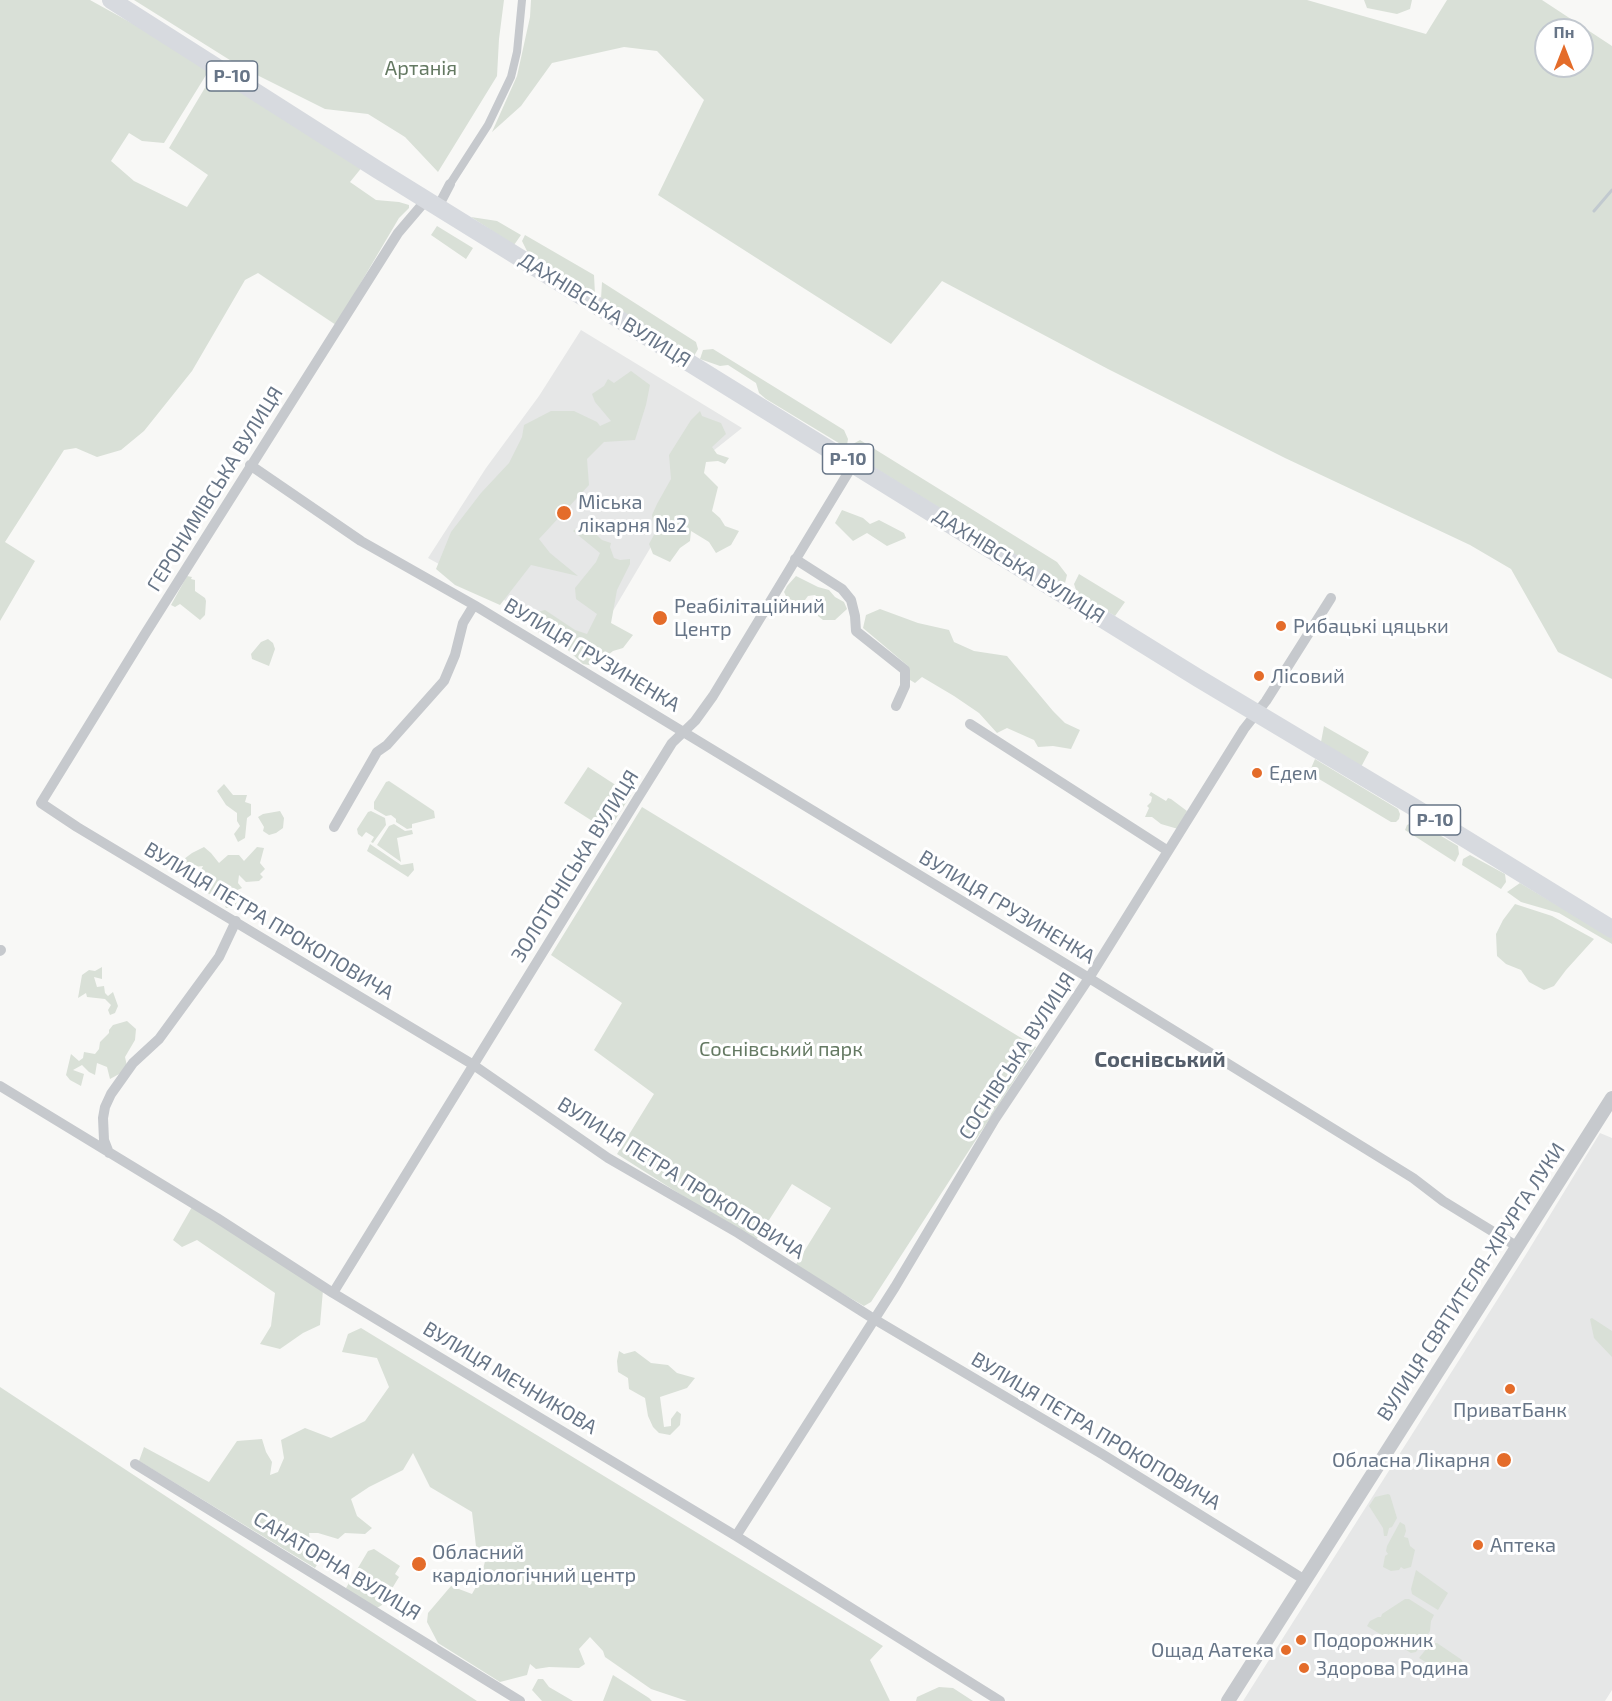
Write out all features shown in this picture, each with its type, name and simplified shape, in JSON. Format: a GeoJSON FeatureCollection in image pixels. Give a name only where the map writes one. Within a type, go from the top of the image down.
{"type":"FeatureCollection","features":[{"type":"Feature","properties":{"kind":"main road","name":"Р-10"},"geometry":{"type":"LineString","coordinates":[[111,0],[433,203]]}},
{"type":"Feature","properties":{"kind":"main road","name":"ДАХНІВСЬКА ВУЛИЦЯ"},"geometry":{"type":"LineString","coordinates":[[433,203],[1257,714],[1408,803],[1612,929]]}},
{"type":"Feature","properties":{"kind":"street"},"geometry":{"type":"LineString","coordinates":[[450,184],[488,125],[511,77],[517,52],[522,0]]}},
{"type":"Feature","properties":{"kind":"street","name":"ГЕРОНИМІВСЬКА ВУЛИЦЯ"},"geometry":{"type":"LineString","coordinates":[[41,803],[250,465],[398,233],[433,203],[450,184]]}},
{"type":"Feature","properties":{"kind":"street","name":"ЗОЛОТОНІСЬКА ВУЛИЦЯ"},"geometry":{"type":"LineString","coordinates":[[333,1293],[472,1064],[672,743],[695,721],[713,696],[854,463]]}},
{"type":"Feature","properties":{"kind":"street","name":"ВУЛИЦЯ ГРУЗИНЕНКА"},"geometry":{"type":"LineString","coordinates":[[250,465],[361,541],[474,605],[1089,978],[1413,1178],[1443,1201],[1518,1246]]}},
{"type":"Feature","properties":{"kind":"street"},"geometry":{"type":"LineString","coordinates":[[795,559],[842,589],[851,600],[856,631],[905,670],[905,686],[896,706]]}},
{"type":"Feature","properties":{"kind":"street","name":"СОСНІВСЬКА ВУЛИЦЯ"},"geometry":{"type":"LineString","coordinates":[[736,1536],[874,1319],[995,1119],[1089,978],[1244,729],[1257,714],[1331,598]]}},
{"type":"Feature","properties":{"kind":"street","name":"ВУЛИЦЯ ГРУЗИНЕНКА"},"geometry":{"type":"LineString","coordinates":[[334,827],[377,752],[387,745],[444,681],[455,655],[463,623],[474,605]]}},
{"type":"Feature","properties":{"kind":"street"},"geometry":{"type":"LineString","coordinates":[[970,724],[1168,850]]}},
{"type":"Feature","properties":{"kind":"street","name":"ВУЛИЦЯ ПЕТРА ПРОКОПОВИЧА"},"geometry":{"type":"LineString","coordinates":[[41,803],[76,827],[472,1064],[608,1158],[738,1233],[874,1319],[1102,1454],[1305,1580]]}},
{"type":"Feature","properties":{"kind":"street"},"geometry":{"type":"LineString","coordinates":[[109,1153],[104,1140],[103,1118],[111,1094],[133,1063],[159,1039],[219,957],[236,921]]}},
{"type":"Feature","properties":{"kind":"street","name":"ВУЛИЦЯ МЕЧНИКОВА"},"geometry":{"type":"LineString","coordinates":[[0,1086],[217,1218],[333,1293],[736,1536],[1000,1701]]}},
{"type":"Feature","properties":{"kind":"street","name":"ВУЛИЦЯ СВЯТИТЕЛЯ-ХІРУРГА ЛУКИ"},"geometry":{"type":"LineString","coordinates":[[1228,1701],[1612,1098]]}},
{"type":"Feature","properties":{"kind":"street","name":"САНАТОРНА ВУЛИЦЯ"},"geometry":{"type":"LineString","coordinates":[[135,1464],[412,1632],[520,1701]]}},
{"type":"Feature","properties":{"kind":"shaded area","name":"Міська лікарня №2"},"geometry":{"type":"Polygon","coordinates":[[[581,330],[742,428],[703,459],[591,648],[428,558],[486,468],[539,396],[581,330]]]}},
{"type":"Feature","properties":{"kind":"shaded area","name":"Обласна Лікарня"},"geometry":{"type":"Polygon","coordinates":[[[1600,1133],[1612,1138],[1612,1690],[1605,1701],[1243,1701],[1525,1256],[1600,1133]]]}},
{"type":"Feature","properties":{"kind":"green space"},"geometry":{"type":"Polygon","coordinates":[[[0,0],[90,0],[211,67],[164,143],[142,141],[129,133],[111,161],[134,181],[187,207],[208,175],[169,148],[215,71],[363,166],[350,182],[376,200],[399,202],[409,205],[409,208],[399,218],[336,325],[258,273],[245,280],[192,371],[144,431],[121,450],[97,457],[76,448],[64,450],[5,542],[35,561],[0,621],[0,0]]]}},
{"type":"Feature","properties":{"kind":"green space","name":"Артанія"},"geometry":{"type":"Polygon","coordinates":[[[134,0],[504,0],[497,76],[438,172],[405,137],[368,114],[325,109],[241,67],[134,0]]]}},
{"type":"Feature","properties":{"kind":"green space"},"geometry":{"type":"Polygon","coordinates":[[[531,0],[1307,0],[1426,34],[1447,0],[1542,0],[1569,18],[1534,18],[1534,78],[1594,78],[1594,34],[1612,46],[1612,679],[1558,652],[1511,569],[1470,545],[1285,458],[1108,369],[942,281],[891,344],[658,195],[704,100],[657,51],[624,47],[552,63],[521,106],[492,132],[517,76],[530,17],[531,0]]]}},
{"type":"Feature","properties":{"kind":"green space"},"geometry":{"type":"Polygon","coordinates":[[[1364,0],[1412,0],[1410,9],[1397,14],[1367,8],[1364,0]]]}},
{"type":"Feature","properties":{"kind":"green space"},"geometry":{"type":"Polygon","coordinates":[[[471,217],[497,221],[521,235],[514,245],[471,217]]]}},
{"type":"Feature","properties":{"kind":"green space"},"geometry":{"type":"Polygon","coordinates":[[[437,226],[473,248],[466,259],[431,235],[437,226]]]}},
{"type":"Feature","properties":{"kind":"green space"},"geometry":{"type":"Polygon","coordinates":[[[525,235],[594,275],[595,294],[528,253],[522,241],[525,235]]]}},
{"type":"Feature","properties":{"kind":"green space"},"geometry":{"type":"Polygon","coordinates":[[[602,282],[696,342],[698,349],[694,356],[601,299],[602,282]]]}},
{"type":"Feature","properties":{"kind":"green space"},"geometry":{"type":"Polygon","coordinates":[[[713,349],[844,430],[848,439],[847,445],[842,445],[766,399],[759,393],[756,383],[728,365],[720,366],[700,359],[703,350],[713,349]]]}},
{"type":"Feature","properties":{"kind":"green space"},"geometry":{"type":"Polygon","coordinates":[[[631,371],[650,385],[635,440],[604,442],[587,459],[589,485],[539,539],[550,553],[578,576],[531,565],[500,605],[455,585],[436,569],[451,532],[481,493],[509,463],[522,437],[524,425],[551,411],[574,411],[597,422],[600,426],[611,421],[595,402],[592,394],[604,386],[608,379],[614,383],[631,371]]]}},
{"type":"Feature","properties":{"kind":"green space"},"geometry":{"type":"Polygon","coordinates":[[[700,411],[702,416],[721,423],[726,434],[712,447],[717,454],[729,458],[725,464],[718,461],[706,462],[704,473],[718,487],[712,511],[725,526],[739,531],[731,545],[716,553],[709,542],[691,531],[690,541],[680,548],[670,562],[653,554],[649,544],[655,533],[652,515],[671,479],[669,455],[691,420],[700,411]]]}},
{"type":"Feature","properties":{"kind":"green space"},"geometry":{"type":"Polygon","coordinates":[[[860,440],[1057,562],[1067,575],[1065,583],[1062,584],[851,453],[850,448],[860,440]]]}},
{"type":"Feature","properties":{"kind":"green space"},"geometry":{"type":"Polygon","coordinates":[[[842,510],[863,518],[870,524],[879,520],[904,533],[906,538],[887,546],[867,533],[853,541],[835,523],[842,510]]]}},
{"type":"Feature","properties":{"kind":"green space"},"geometry":{"type":"Polygon","coordinates":[[[584,523],[602,540],[611,543],[614,558],[630,559],[630,564],[617,590],[611,623],[633,635],[623,648],[613,651],[594,666],[583,664],[558,641],[538,632],[521,616],[545,610],[575,630],[587,634],[597,614],[576,599],[575,588],[596,562],[600,553],[573,531],[584,523]]]}},
{"type":"Feature","properties":{"kind":"green space"},"geometry":{"type":"Polygon","coordinates":[[[1079,574],[1125,602],[1115,616],[1077,593],[1074,584],[1079,574]]]}},
{"type":"Feature","properties":{"kind":"green space"},"geometry":{"type":"Polygon","coordinates":[[[187,576],[195,580],[195,591],[206,601],[205,615],[200,620],[180,604],[175,607],[171,605],[187,576]]]}},
{"type":"Feature","properties":{"kind":"green space"},"geometry":{"type":"Polygon","coordinates":[[[796,576],[829,590],[844,602],[847,609],[835,620],[823,620],[818,616],[822,601],[815,595],[808,596],[802,604],[787,598],[784,592],[796,576]]]}},
{"type":"Feature","properties":{"kind":"green space"},"geometry":{"type":"Polygon","coordinates":[[[880,609],[918,623],[949,630],[954,642],[974,651],[1007,656],[1053,711],[1065,723],[1080,730],[1071,749],[1053,746],[1038,747],[1034,740],[1007,728],[997,733],[979,713],[954,696],[922,677],[915,683],[910,680],[908,666],[863,628],[866,615],[880,609]]]}},
{"type":"Feature","properties":{"kind":"green space"},"geometry":{"type":"Polygon","coordinates":[[[268,639],[273,643],[275,649],[269,666],[252,659],[251,654],[261,642],[268,639]]]}},
{"type":"Feature","properties":{"kind":"green space"},"geometry":{"type":"Polygon","coordinates":[[[1324,726],[1369,752],[1361,767],[1321,742],[1324,726]]]}},
{"type":"Feature","properties":{"kind":"green space"},"geometry":{"type":"Polygon","coordinates":[[[1315,759],[1398,809],[1399,819],[1391,822],[1309,773],[1315,759]]]}},
{"type":"Feature","properties":{"kind":"green space"},"geometry":{"type":"Polygon","coordinates":[[[588,767],[631,795],[608,831],[564,803],[588,767]]]}},
{"type":"Feature","properties":{"kind":"green space"},"geometry":{"type":"Polygon","coordinates":[[[389,781],[434,811],[435,818],[412,824],[412,828],[407,829],[396,822],[391,815],[386,816],[374,809],[374,802],[386,782],[389,781]]]}},
{"type":"Feature","properties":{"kind":"green space"},"geometry":{"type":"Polygon","coordinates":[[[224,784],[233,795],[247,795],[245,802],[251,804],[251,815],[247,818],[245,838],[238,842],[234,834],[240,826],[237,813],[226,805],[217,791],[224,784]]]}},
{"type":"Feature","properties":{"kind":"green space"},"geometry":{"type":"Polygon","coordinates":[[[1151,792],[1166,801],[1168,798],[1171,799],[1187,811],[1178,829],[1161,824],[1152,817],[1145,817],[1149,808],[1147,806],[1151,802],[1152,797],[1149,795],[1151,792]]]}},
{"type":"Feature","properties":{"kind":"green space","name":"Соснівський парк"},"geometry":{"type":"Polygon","coordinates":[[[642,807],[1036,1047],[871,1302],[864,1306],[795,1266],[831,1208],[792,1184],[755,1242],[617,1154],[654,1094],[594,1050],[622,1003],[551,955],[642,807]]]}},
{"type":"Feature","properties":{"kind":"green space"},"geometry":{"type":"Polygon","coordinates":[[[280,811],[284,818],[283,828],[269,835],[263,831],[264,827],[258,817],[280,811]]]}},
{"type":"Feature","properties":{"kind":"green space"},"geometry":{"type":"Polygon","coordinates":[[[371,811],[385,818],[386,825],[373,843],[371,842],[374,837],[366,832],[362,837],[358,834],[357,829],[371,811]]]}},
{"type":"Feature","properties":{"kind":"green space"},"geometry":{"type":"Polygon","coordinates":[[[1416,821],[1458,846],[1459,854],[1455,862],[1405,830],[1407,825],[1416,821]]]}},
{"type":"Feature","properties":{"kind":"green space"},"geometry":{"type":"Polygon","coordinates":[[[394,824],[405,831],[412,830],[413,834],[397,838],[401,862],[377,845],[389,826],[394,824]]]}},
{"type":"Feature","properties":{"kind":"green space"},"geometry":{"type":"Polygon","coordinates":[[[370,844],[401,865],[413,863],[414,870],[408,877],[367,851],[370,844]]]}},
{"type":"Feature","properties":{"kind":"green space"},"geometry":{"type":"Polygon","coordinates":[[[204,847],[219,863],[228,855],[239,855],[244,861],[257,847],[264,848],[260,863],[265,869],[260,874],[263,877],[259,881],[246,882],[239,875],[238,883],[242,888],[233,892],[237,897],[236,906],[226,908],[222,899],[202,891],[202,882],[193,878],[203,866],[185,868],[181,865],[184,859],[204,847]]]}},
{"type":"Feature","properties":{"kind":"green space"},"geometry":{"type":"Polygon","coordinates":[[[1470,855],[1505,874],[1506,882],[1501,889],[1462,865],[1463,859],[1470,855]]]}},
{"type":"Feature","properties":{"kind":"green space"},"geometry":{"type":"Polygon","coordinates":[[[1520,883],[1612,938],[1612,944],[1559,913],[1521,902],[1507,892],[1520,883]]]}},
{"type":"Feature","properties":{"kind":"green space"},"geometry":{"type":"Polygon","coordinates":[[[1515,904],[1552,916],[1594,939],[1554,986],[1544,990],[1529,982],[1521,970],[1506,964],[1497,956],[1496,934],[1515,904]]]}},
{"type":"Feature","properties":{"kind":"green space"},"geometry":{"type":"Polygon","coordinates":[[[102,967],[102,979],[94,977],[97,987],[104,986],[108,996],[113,992],[118,1006],[115,1013],[110,1015],[108,1010],[111,1005],[105,999],[87,997],[86,993],[78,998],[82,975],[89,970],[95,971],[102,967]]]}},
{"type":"Feature","properties":{"kind":"green space"},"geometry":{"type":"Polygon","coordinates":[[[127,1021],[136,1029],[135,1040],[125,1057],[127,1066],[121,1073],[110,1079],[107,1067],[97,1063],[95,1075],[82,1065],[73,1070],[84,1074],[81,1086],[70,1080],[66,1075],[71,1054],[79,1061],[83,1058],[84,1052],[95,1054],[100,1042],[113,1025],[127,1021]]]}},
{"type":"Feature","properties":{"kind":"green space"},"geometry":{"type":"Polygon","coordinates":[[[192,1207],[323,1290],[320,1325],[303,1333],[280,1349],[260,1344],[271,1326],[275,1293],[197,1240],[182,1247],[173,1240],[192,1207]]]}},
{"type":"Feature","properties":{"kind":"green space"},"geometry":{"type":"Polygon","coordinates":[[[1592,1318],[1612,1331],[1612,1357],[1594,1338],[1590,1319],[1592,1318]]]}},
{"type":"Feature","properties":{"kind":"green space"},"geometry":{"type":"Polygon","coordinates":[[[361,1328],[883,1646],[870,1660],[890,1701],[687,1701],[651,1689],[605,1657],[603,1651],[590,1637],[579,1649],[585,1664],[579,1668],[536,1669],[530,1664],[527,1675],[500,1682],[438,1643],[427,1622],[428,1613],[451,1586],[472,1594],[481,1578],[486,1557],[477,1555],[472,1512],[430,1487],[413,1453],[403,1470],[351,1499],[357,1516],[372,1528],[365,1534],[345,1533],[338,1539],[318,1533],[309,1533],[310,1541],[324,1553],[315,1568],[139,1461],[144,1447],[209,1482],[237,1441],[262,1439],[272,1462],[270,1475],[278,1472],[284,1458],[281,1440],[305,1428],[331,1438],[365,1421],[389,1387],[377,1358],[342,1352],[348,1334],[361,1328]]]}},
{"type":"Feature","properties":{"kind":"green space"},"geometry":{"type":"Polygon","coordinates":[[[619,1351],[624,1354],[635,1351],[651,1363],[668,1365],[677,1373],[695,1378],[687,1388],[660,1397],[664,1427],[671,1426],[671,1419],[677,1411],[681,1414],[680,1425],[670,1435],[659,1433],[653,1427],[648,1416],[645,1398],[629,1389],[628,1378],[618,1372],[619,1351]]]}},
{"type":"Feature","properties":{"kind":"green space"},"geometry":{"type":"Polygon","coordinates":[[[0,1387],[477,1701],[0,1701],[0,1387]]]}},
{"type":"Feature","properties":{"kind":"green space"},"geometry":{"type":"Polygon","coordinates":[[[1388,1494],[1397,1518],[1389,1528],[1387,1536],[1384,1536],[1383,1528],[1369,1506],[1375,1497],[1388,1494]]]}},
{"type":"Feature","properties":{"kind":"green space"},"geometry":{"type":"Polygon","coordinates":[[[1400,1522],[1405,1525],[1404,1537],[1408,1538],[1410,1546],[1415,1550],[1411,1567],[1404,1569],[1401,1567],[1399,1570],[1391,1571],[1383,1567],[1385,1556],[1388,1554],[1387,1546],[1400,1522]]]}},
{"type":"Feature","properties":{"kind":"green space"},"geometry":{"type":"Polygon","coordinates":[[[374,1549],[400,1566],[395,1574],[399,1577],[382,1605],[377,1608],[346,1588],[368,1551],[374,1549]]]}},
{"type":"Feature","properties":{"kind":"green space"},"geometry":{"type":"Polygon","coordinates":[[[1416,1570],[1448,1593],[1438,1610],[1412,1594],[1411,1589],[1416,1570]]]}},
{"type":"Feature","properties":{"kind":"green space"},"geometry":{"type":"Polygon","coordinates":[[[1405,1599],[1409,1599],[1434,1615],[1430,1631],[1416,1652],[1411,1653],[1367,1626],[1370,1621],[1381,1617],[1405,1599]]]}},
{"type":"Feature","properties":{"kind":"green space"},"geometry":{"type":"Polygon","coordinates":[[[1431,1643],[1437,1643],[1462,1660],[1464,1667],[1460,1675],[1447,1675],[1419,1658],[1431,1643]]]}},
{"type":"Feature","properties":{"kind":"green space"},"geometry":{"type":"Polygon","coordinates":[[[613,1675],[649,1698],[652,1701],[603,1701],[613,1675]]]}},
{"type":"Feature","properties":{"kind":"green space"},"geometry":{"type":"Polygon","coordinates":[[[538,1679],[543,1679],[549,1687],[573,1701],[542,1701],[532,1690],[538,1679]]]}},
{"type":"Feature","properties":{"kind":"green space"},"geometry":{"type":"Polygon","coordinates":[[[939,1687],[953,1688],[973,1701],[916,1701],[917,1697],[939,1687]]]}},
{"type":"Feature","properties":{"kind":"waterway"},"geometry":{"type":"LineString","coordinates":[[1594,211],[1612,190]]}},
{"type":"Feature","properties":{"kind":"place","name":"Міська лікарня №2"},"geometry":{"type":"Point","coordinates":[564,513]}},
{"type":"Feature","properties":{"kind":"place","name":"Реабілітаційний Центр"},"geometry":{"type":"Point","coordinates":[660,618]}},
{"type":"Feature","properties":{"kind":"place","name":"Рибацькі цяцьки"},"geometry":{"type":"Point","coordinates":[1281,626]}},
{"type":"Feature","properties":{"kind":"place","name":"Лісовий"},"geometry":{"type":"Point","coordinates":[1259,676]}},
{"type":"Feature","properties":{"kind":"place","name":"Едем"},"geometry":{"type":"Point","coordinates":[1257,773]}},
{"type":"Feature","properties":{"kind":"place","name":"ПриватБанк"},"geometry":{"type":"Point","coordinates":[1510,1389]}},
{"type":"Feature","properties":{"kind":"place","name":"Обласна Лікарня"},"geometry":{"type":"Point","coordinates":[1504,1460]}},
{"type":"Feature","properties":{"kind":"place","name":"Аптека"},"geometry":{"type":"Point","coordinates":[1478,1545]}},
{"type":"Feature","properties":{"kind":"place","name":"Обласний кардіологічний центр"},"geometry":{"type":"Point","coordinates":[419,1564]}},
{"type":"Feature","properties":{"kind":"place","name":"Подорожник"},"geometry":{"type":"Point","coordinates":[1301,1640]}},
{"type":"Feature","properties":{"kind":"place","name":"Ощад Аатека"},"geometry":{"type":"Point","coordinates":[1286,1650]}},
{"type":"Feature","properties":{"kind":"place","name":"Здорова Родина"},"geometry":{"type":"Point","coordinates":[1304,1668]}},
{"type":"Feature","properties":{"kind":"district","name":"Соснівський"},"geometry":{"type":"Point","coordinates":[1160,1060]}}]}
